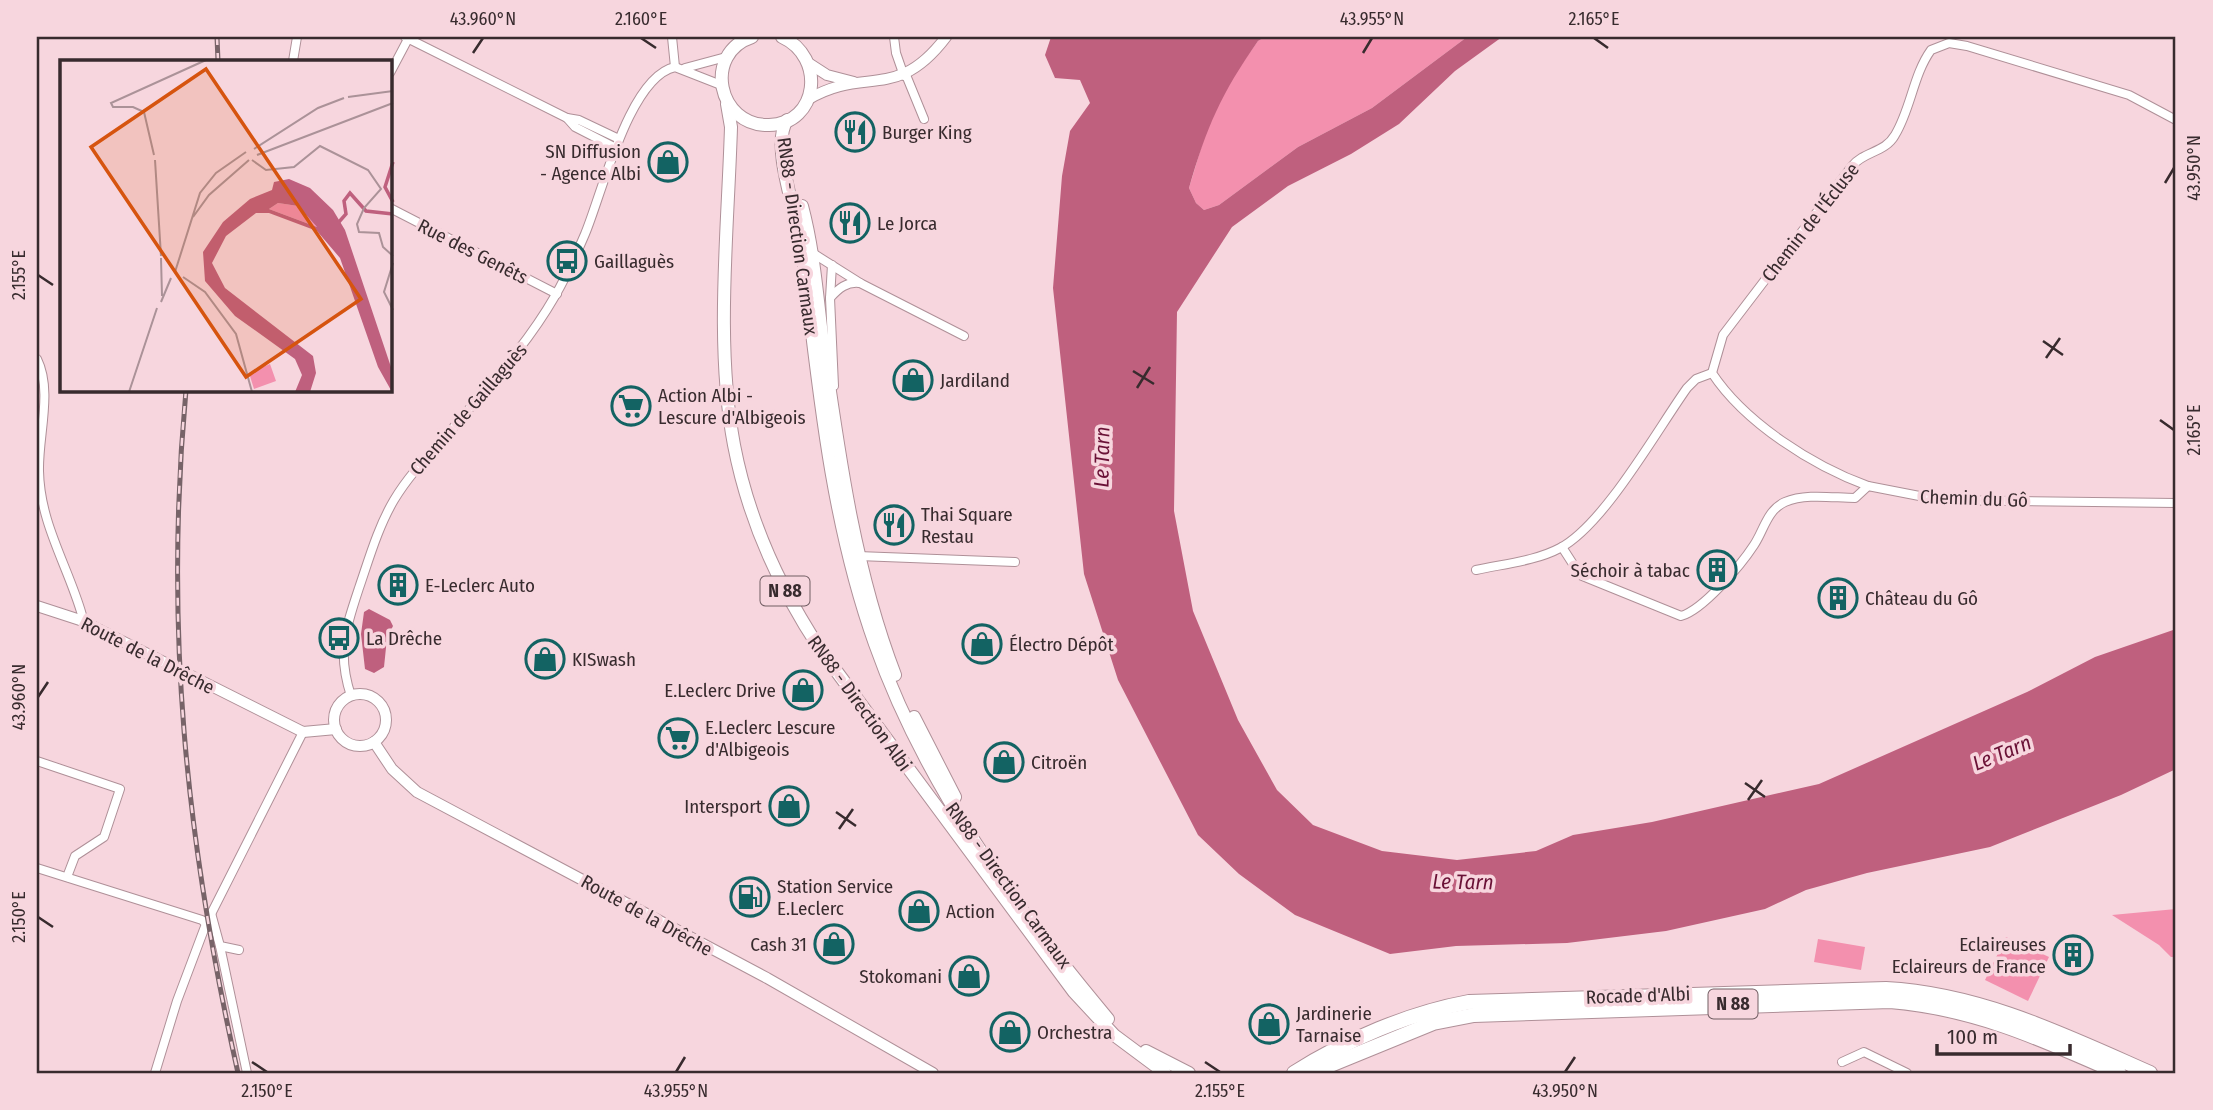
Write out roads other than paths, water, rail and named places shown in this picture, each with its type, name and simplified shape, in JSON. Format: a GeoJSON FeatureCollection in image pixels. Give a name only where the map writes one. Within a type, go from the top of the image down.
{"type":"FeatureCollection","features":[{"type":"Feature","properties":{"kind":"highway","name":"Rocade d'Albi"},"geometry":{"type":"LineString","coordinates":[[1294,1073],[1353,1042],[1413,1017],[1469,1002],[1886,989],[1941,994],[2001,1010],[2147,1072]]}},
{"type":"Feature","properties":{"kind":"highway","name":"Rocade d'Albi"},"geometry":{"type":"LineString","coordinates":[[1313,1073],[1433,1023],[1474,1015],[1890,1000],[1954,1009],[1997,1021],[2119,1073]]}},
{"type":"Feature","properties":{"kind":"main road"},"geometry":{"type":"LineString","coordinates":[[721,85],[726,57],[747,38]]}},
{"type":"Feature","properties":{"kind":"main road"},"geometry":{"type":"LineString","coordinates":[[727,104],[739,116],[754,124],[771,125],[787,120],[807,100],[812,82],[810,64],[789,39]]}},
{"type":"Feature","properties":{"kind":"main road","name":"RN88 - Direction Albi"},"geometry":{"type":"LineString","coordinates":[[721,85],[731,127],[725,345],[734,443],[754,516],[786,595],[820,649],[1060,975],[1114,1035],[1165,1073]]}},
{"type":"Feature","properties":{"kind":"main road","name":"RN88 - Direction Carmaux"},"geometry":{"type":"LineString","coordinates":[[787,120],[780,137],[800,237],[833,478],[858,592],[875,643],[913,734],[958,818],[1116,1028],[1148,1053],[1189,1073]]}},
{"type":"Feature","properties":{"kind":"main road"},"geometry":{"type":"LineString","coordinates":[[785,163],[800,201],[811,252],[858,556],[894,672],[977,845]]}},
{"type":"Feature","properties":{"kind":"street"},"geometry":{"type":"LineString","coordinates":[[293,60],[297,37]]}},
{"type":"Feature","properties":{"kind":"street"},"geometry":{"type":"LineString","coordinates":[[672,37],[675,67],[684,68],[721,85]]}},
{"type":"Feature","properties":{"kind":"street"},"geometry":{"type":"LineString","coordinates":[[894,37],[896,53],[923,119]]}},
{"type":"Feature","properties":{"kind":"street"},"geometry":{"type":"LineString","coordinates":[[810,64],[827,75],[875,83],[905,75],[932,55],[946,37]]}},
{"type":"Feature","properties":{"kind":"street"},"geometry":{"type":"LineString","coordinates":[[392,69],[407,38],[567,118],[579,120],[617,143]]}},
{"type":"Feature","properties":{"kind":"street","name":"Chemin de l'Écluse"},"geometry":{"type":"LineString","coordinates":[[1712,373],[1723,335],[1855,162],[1892,141],[1924,60],[1936,46],[1949,43],[1967,46],[2111,89],[2138,99],[2176,120]]}},
{"type":"Feature","properties":{"kind":"street"},"geometry":{"type":"LineString","coordinates":[[684,68],[726,57]]}},
{"type":"Feature","properties":{"kind":"street","name":"Chemin de Gaillaguès"},"geometry":{"type":"LineString","coordinates":[[351,696],[343,668],[345,630],[390,507],[420,463],[514,359],[556,294],[585,234],[617,143],[648,85],[659,72],[675,67]]}},
{"type":"Feature","properties":{"kind":"street"},"geometry":{"type":"LineString","coordinates":[[807,100],[827,88],[857,82]]}},
{"type":"Feature","properties":{"kind":"street","name":"Rue des Genêts"},"geometry":{"type":"LineString","coordinates":[[392,209],[556,294]]}},
{"type":"Feature","properties":{"kind":"street"},"geometry":{"type":"LineString","coordinates":[[811,252],[860,283],[964,336]]}},
{"type":"Feature","properties":{"kind":"street"},"geometry":{"type":"LineString","coordinates":[[832,265],[830,298],[837,432]]}},
{"type":"Feature","properties":{"kind":"street"},"geometry":{"type":"LineString","coordinates":[[830,298],[837,289],[853,282],[860,283]]}},
{"type":"Feature","properties":{"kind":"street"},"geometry":{"type":"LineString","coordinates":[[37,359],[44,382],[39,472],[42,502],[53,542],[79,604],[82,615],[80,620]]}},
{"type":"Feature","properties":{"kind":"street"},"geometry":{"type":"LineString","coordinates":[[1476,570],[1551,553],[1575,538],[1608,501],[1687,387],[1712,373]]}},
{"type":"Feature","properties":{"kind":"street","name":"Chemin du Gô"},"geometry":{"type":"LineString","coordinates":[[1712,373],[1743,407],[1800,454],[1830,471],[1868,486],[1940,500],[2176,503]]}},
{"type":"Feature","properties":{"kind":"street"},"geometry":{"type":"LineString","coordinates":[[1562,547],[1580,575],[1681,616],[1694,611],[1729,576],[1756,543],[1769,516],[1778,506],[1796,499],[1856,498],[1868,486]]}},
{"type":"Feature","properties":{"kind":"street"},"geometry":{"type":"LineString","coordinates":[[858,556],[1015,562]]}},
{"type":"Feature","properties":{"kind":"street","name":"Route de la Drêche"},"geometry":{"type":"LineString","coordinates":[[37,606],[80,620],[303,733]]}},
{"type":"Feature","properties":{"kind":"street"},"geometry":{"type":"LineString","coordinates":[[351,696],[370,696],[383,710],[384,730],[374,742],[354,746],[341,738],[336,729],[336,710],[351,696]]}},
{"type":"Feature","properties":{"kind":"street"},"geometry":{"type":"LineString","coordinates":[[155,1073],[177,1001],[206,924],[303,733],[336,729]]}},
{"type":"Feature","properties":{"kind":"street","name":"Route de la Drêche"},"geometry":{"type":"LineString","coordinates":[[374,742],[392,769],[417,792],[767,978],[933,1073]]}},
{"type":"Feature","properties":{"kind":"street"},"geometry":{"type":"LineString","coordinates":[[37,761],[120,789],[104,837],[75,856],[67,877]]}},
{"type":"Feature","properties":{"kind":"street"},"geometry":{"type":"LineString","coordinates":[[37,868],[202,920],[206,924]]}},
{"type":"Feature","properties":{"kind":"street"},"geometry":{"type":"LineString","coordinates":[[211,913],[247,1073]]}},
{"type":"Feature","properties":{"kind":"street"},"geometry":{"type":"LineString","coordinates":[[220,946],[239,950]]}},
{"type":"Feature","properties":{"kind":"street"},"geometry":{"type":"LineString","coordinates":[[1842,1062],[1864,1052],[1907,1073]]}},
{"type":"Feature","properties":{"kind":"water","name":"Le Tarn"},"geometry":{"type":"Polygon","coordinates":[[[1051,37],[1265,37],[1258,41],[1234,78],[1216,111],[1202,146],[1189,188],[1196,203],[1204,210],[1219,205],[1298,147],[1372,108],[1467,37],[1502,37],[1455,71],[1399,124],[1351,154],[1288,186],[1232,227],[1177,312],[1174,511],[1193,611],[1238,720],[1277,790],[1313,825],[1382,851],[1457,860],[1536,851],[1573,835],[1652,822],[1819,784],[2027,692],[2095,657],[2176,629],[2176,769],[2121,795],[1990,847],[1867,873],[1806,890],[1765,909],[1666,931],[1567,943],[1456,946],[1390,954],[1295,915],[1239,874],[1198,835],[1118,680],[1084,574],[1053,288],[1062,176],[1070,131],[1090,103],[1080,80],[1055,78],[1045,55],[1051,37]]]}},
{"type":"Feature","properties":{"kind":"water"},"geometry":{"type":"Polygon","coordinates":[[[369,609],[390,620],[393,626],[387,638],[384,667],[374,673],[365,669],[361,634],[364,612],[369,609]]]}},
{"type":"Feature","properties":{"kind":"railway"},"geometry":{"type":"LineString","coordinates":[[217,37],[218,60]]}},
{"type":"Feature","properties":{"kind":"railway"},"geometry":{"type":"LineString","coordinates":[[186,392],[178,565],[184,734],[205,902],[238,1073]]}},
{"type":"Feature","properties":{"kind":"place","name":"Burger King"},"geometry":{"type":"Point","coordinates":[855,132]}},
{"type":"Feature","properties":{"kind":"place","name":"SN Diffusion - Agence Albi"},"geometry":{"type":"Point","coordinates":[668,162]}},
{"type":"Feature","properties":{"kind":"place","name":"Le Jorca"},"geometry":{"type":"Point","coordinates":[850,223]}},
{"type":"Feature","properties":{"kind":"place","name":"Gaillaguès"},"geometry":{"type":"Point","coordinates":[567,261]}},
{"type":"Feature","properties":{"kind":"place","name":"Jardiland"},"geometry":{"type":"Point","coordinates":[913,380]}},
{"type":"Feature","properties":{"kind":"place","name":"Action Albi - Lescure d'Albigeois"},"geometry":{"type":"Point","coordinates":[631,406]}},
{"type":"Feature","properties":{"kind":"place","name":"Thai Square Restau"},"geometry":{"type":"Point","coordinates":[894,525]}},
{"type":"Feature","properties":{"kind":"place","name":"Séchoir à tabac"},"geometry":{"type":"Point","coordinates":[1717,570]}},
{"type":"Feature","properties":{"kind":"place","name":"E-Leclerc Auto"},"geometry":{"type":"Point","coordinates":[398,585]}},
{"type":"Feature","properties":{"kind":"place","name":"Château du Gô"},"geometry":{"type":"Point","coordinates":[1838,598]}},
{"type":"Feature","properties":{"kind":"place","name":"La Drêche"},"geometry":{"type":"Point","coordinates":[339,638]}},
{"type":"Feature","properties":{"kind":"place","name":"Électro Dépôt"},"geometry":{"type":"Point","coordinates":[982,644]}},
{"type":"Feature","properties":{"kind":"place","name":"KISwash"},"geometry":{"type":"Point","coordinates":[545,659]}},
{"type":"Feature","properties":{"kind":"place","name":"E.Leclerc Drive"},"geometry":{"type":"Point","coordinates":[803,690]}},
{"type":"Feature","properties":{"kind":"place","name":"E.Leclerc Lescure d'Albigeois"},"geometry":{"type":"Point","coordinates":[678,738]}},
{"type":"Feature","properties":{"kind":"place","name":"Citroën"},"geometry":{"type":"Point","coordinates":[1004,762]}},
{"type":"Feature","properties":{"kind":"place","name":"Intersport"},"geometry":{"type":"Point","coordinates":[789,806]}},
{"type":"Feature","properties":{"kind":"place","name":"Station Service E.Leclerc"},"geometry":{"type":"Point","coordinates":[750,897]}},
{"type":"Feature","properties":{"kind":"place","name":"Action"},"geometry":{"type":"Point","coordinates":[919,911]}},
{"type":"Feature","properties":{"kind":"place","name":"Cash 31"},"geometry":{"type":"Point","coordinates":[834,944]}},
{"type":"Feature","properties":{"kind":"place","name":"Eclaireuses Eclaireurs de France"},"geometry":{"type":"Point","coordinates":[2073,955]}},
{"type":"Feature","properties":{"kind":"place","name":"Stokomani"},"geometry":{"type":"Point","coordinates":[969,976]}},
{"type":"Feature","properties":{"kind":"place","name":"Jardinerie Tarnaise"},"geometry":{"type":"Point","coordinates":[1269,1024]}},
{"type":"Feature","properties":{"kind":"place","name":"Orchestra"},"geometry":{"type":"Point","coordinates":[1010,1032]}}]}
